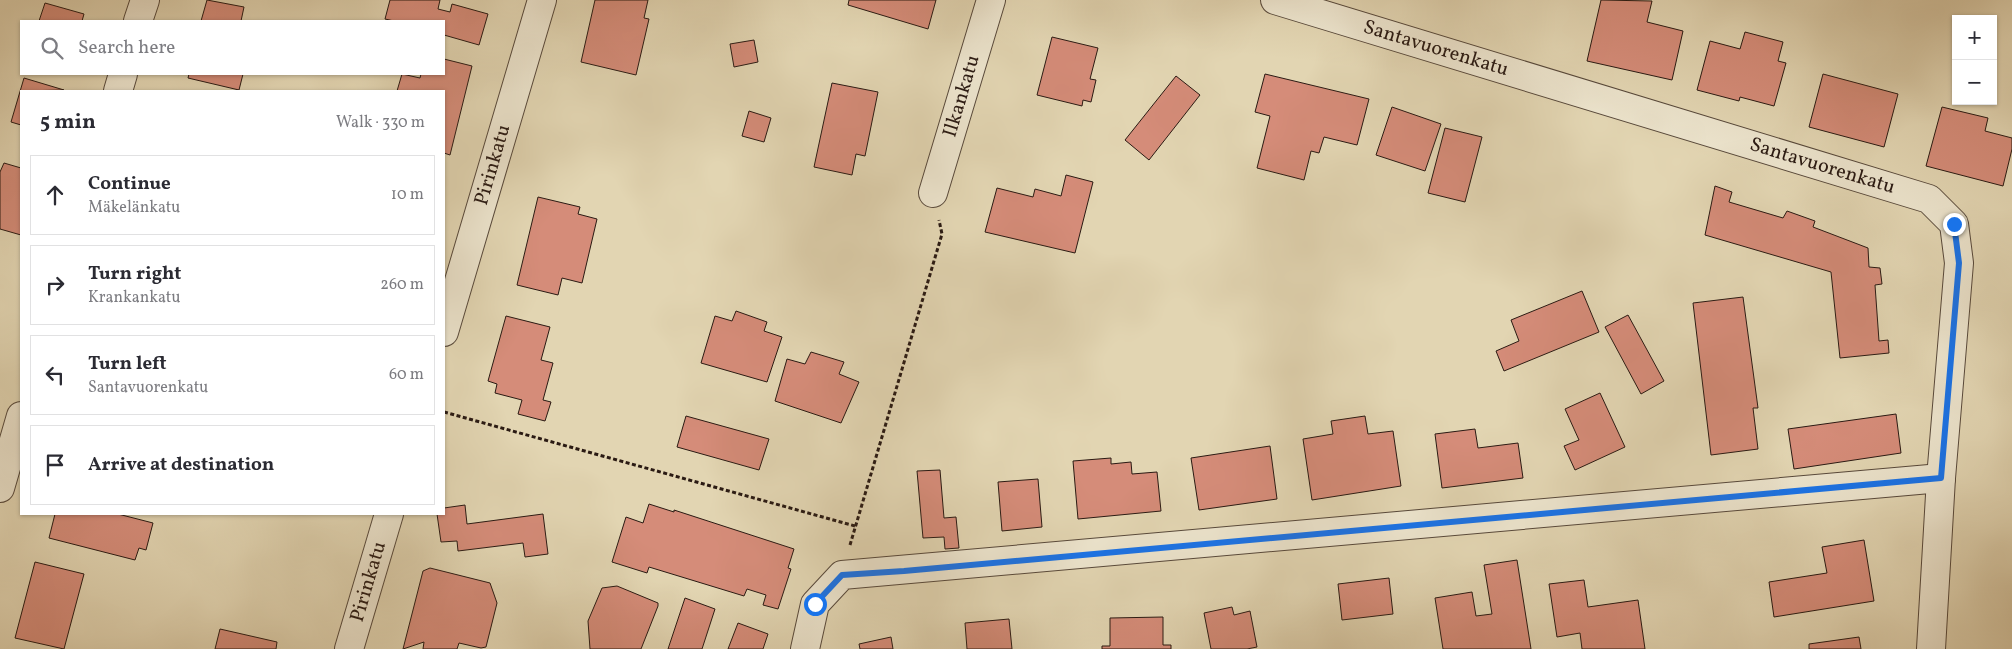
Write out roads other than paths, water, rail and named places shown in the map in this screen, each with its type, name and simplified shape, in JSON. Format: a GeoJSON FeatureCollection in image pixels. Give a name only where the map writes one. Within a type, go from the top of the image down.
{"type":"FeatureCollection","features":[{"type":"Feature","properties":{"kind":"street"},"geometry":{"type":"LineString","coordinates":[[138,20],[145,0]]}},
{"type":"Feature","properties":{"kind":"street","name":"Pirinkatu"},"geometry":{"type":"LineString","coordinates":[[445,329],[542,0]]}},
{"type":"Feature","properties":{"kind":"street","name":"Ilkankatu"},"geometry":{"type":"LineString","coordinates":[[934,193],[991,0]]}},
{"type":"Feature","properties":{"kind":"street","name":"Santavuorenkatu"},"geometry":{"type":"LineString","coordinates":[[1275,0],[1304,4],[1930,198],[1954,224],[1959,263],[1941,478],[1931,649]]}},
{"type":"Feature","properties":{"kind":"street"},"geometry":{"type":"LineString","coordinates":[[118,90],[123,75]]}},
{"type":"Feature","properties":{"kind":"street"},"geometry":{"type":"LineString","coordinates":[[0,488],[20,419]]}},
{"type":"Feature","properties":{"kind":"street"},"geometry":{"type":"LineString","coordinates":[[805,649],[815,604],[842,575],[1941,478]]}},
{"type":"Feature","properties":{"kind":"street","name":"Pirinkatu"},"geometry":{"type":"LineString","coordinates":[[349,649],[390,515]]}}]}
